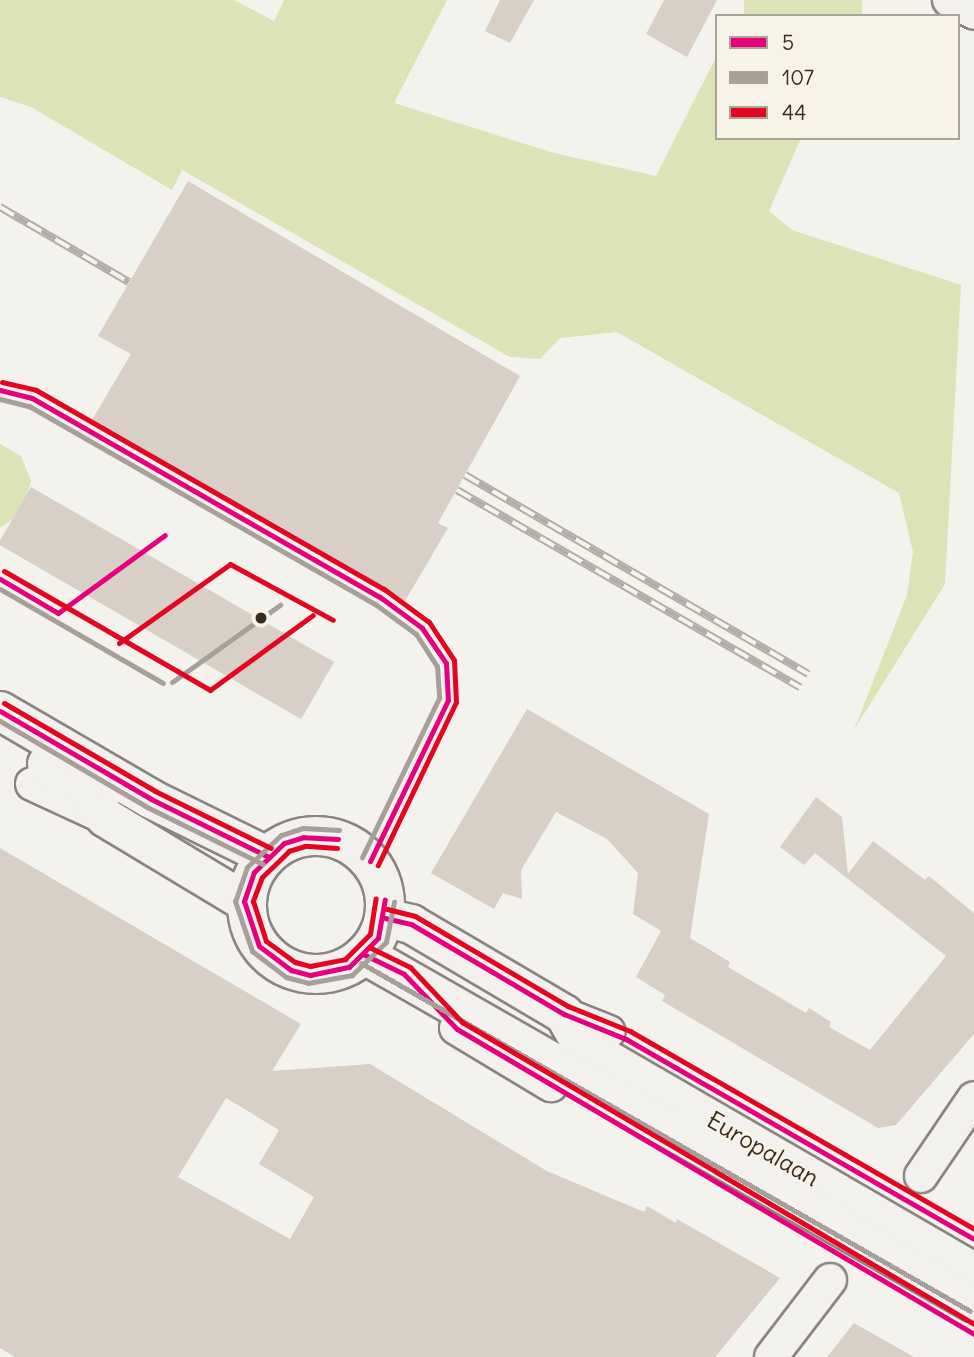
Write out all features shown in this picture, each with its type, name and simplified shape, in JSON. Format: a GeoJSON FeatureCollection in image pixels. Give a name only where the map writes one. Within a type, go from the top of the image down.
{"type":"FeatureCollection","features":[{"type":"Feature","properties":{"kind":"main road"},"geometry":{"type":"LineString","coordinates":[[0,710],[151,799],[267,856]]}},
{"type":"Feature","properties":{"kind":"main road"},"geometry":{"type":"LineString","coordinates":[[0,737],[81,785],[106,818],[244,901]]}},
{"type":"Feature","properties":{"kind":"main road"},"geometry":{"type":"LineString","coordinates":[[304,836],[338,839],[355,848],[374,866],[386,898],[385,918],[365,955],[330,973],[291,970],[259,946],[244,901],[254,872],[267,856],[304,836]]}},
{"type":"Feature","properties":{"kind":"main road","name":"Europalaan"},"geometry":{"type":"LineString","coordinates":[[385,918],[411,924],[564,1014],[582,1045],[974,1272]]}},
{"type":"Feature","properties":{"kind":"main road","name":"Europalaan"},"geometry":{"type":"LineString","coordinates":[[365,955],[404,974],[974,1303]]}},
{"type":"Feature","properties":{"kind":"street"},"geometry":{"type":"LineString","coordinates":[[948,0],[974,13]]}},
{"type":"Feature","properties":{"kind":"street"},"geometry":{"type":"LineString","coordinates":[[32,784],[106,818]]}},
{"type":"Feature","properties":{"kind":"street","name":"Europalaan"},"geometry":{"type":"LineString","coordinates":[[404,974],[457,1029],[551,1085]]}},
{"type":"Feature","properties":{"kind":"street","name":"Europalaan"},"geometry":{"type":"LineString","coordinates":[[564,1014],[608,1032]]}},
{"type":"Feature","properties":{"kind":"street"},"geometry":{"type":"LineString","coordinates":[[921,1176],[974,1098]]}},
{"type":"Feature","properties":{"kind":"street"},"geometry":{"type":"LineString","coordinates":[[771,1357],[830,1280]]}},
{"type":"Feature","properties":{"kind":"green space"},"geometry":{"type":"Polygon","coordinates":[[[0,0],[234,0],[274,21],[284,0],[447,0],[394,103],[554,153],[656,176],[715,59],[715,140],[800,140],[769,211],[792,230],[961,285],[945,584],[854,730],[907,595],[913,552],[899,493],[617,332],[560,338],[540,359],[510,357],[182,170],[172,190],[31,107],[0,97],[0,0]]]}},
{"type":"Feature","properties":{"kind":"green space"},"geometry":{"type":"Polygon","coordinates":[[[744,0],[862,0],[862,14],[744,14],[744,0]]]}},
{"type":"Feature","properties":{"kind":"green space"},"geometry":{"type":"Polygon","coordinates":[[[0,444],[21,456],[31,481],[22,512],[0,528],[0,444]]]}},
{"type":"Feature","properties":{"kind":"building"},"geometry":{"type":"Polygon","coordinates":[[[500,0],[534,0],[510,43],[485,31],[500,0]]]}},
{"type":"Feature","properties":{"kind":"building"},"geometry":{"type":"Polygon","coordinates":[[[664,0],[717,0],[687,57],[646,34],[664,0]]]}},
{"type":"Feature","properties":{"kind":"building"},"geometry":{"type":"Polygon","coordinates":[[[188,181],[520,376],[438,523],[448,528],[405,601],[92,420],[131,354],[98,336],[188,181]]]}},
{"type":"Feature","properties":{"kind":"building"},"geometry":{"type":"Polygon","coordinates":[[[31,487],[334,662],[301,719],[0,545],[0,541],[31,487]]]}},
{"type":"Feature","properties":{"kind":"building"},"geometry":{"type":"Polygon","coordinates":[[[527,709],[709,814],[690,938],[730,962],[728,967],[806,1013],[809,1008],[831,1022],[829,1027],[870,1050],[946,956],[815,853],[804,865],[780,847],[816,797],[842,817],[848,874],[873,841],[925,880],[929,876],[974,913],[974,1034],[896,1125],[878,1128],[662,1001],[665,995],[636,977],[661,931],[633,914],[638,873],[607,839],[556,812],[521,870],[522,899],[503,893],[494,909],[431,873],[527,709]]]}},
{"type":"Feature","properties":{"kind":"building"},"geometry":{"type":"Polygon","coordinates":[[[0,848],[301,1024],[272,1071],[370,1064],[547,1171],[644,1212],[647,1206],[676,1223],[677,1219],[780,1278],[715,1357],[15,1357],[0,1348],[0,848]],[[226,1098],[178,1177],[290,1239],[314,1197],[259,1164],[279,1130],[226,1098]]]}},
{"type":"Feature","properties":{"kind":"building"},"geometry":{"type":"Polygon","coordinates":[[[854,1323],[914,1357],[827,1357],[854,1323]]]}},
{"type":"Feature","properties":{"kind":"railway"},"geometry":{"type":"LineString","coordinates":[[0,207],[129,282]]}},
{"type":"Feature","properties":{"kind":"railway"},"geometry":{"type":"LineString","coordinates":[[465,475],[808,674]]}},
{"type":"Feature","properties":{"kind":"railway"},"geometry":{"type":"LineString","coordinates":[[457,490],[800,687]]}},
{"type":"Feature","properties":{"kind":"transit line","name":"44"},"geometry":{"type":"LineString","coordinates":[[2,382],[36,390],[384,589],[429,622],[454,660],[456,702],[378,865]]}},
{"type":"Feature","properties":{"kind":"transit line","name":"5"},"geometry":{"type":"LineString","coordinates":[[0,390],[32,398],[380,597],[422,628],[446,663],[448,700],[370,861]]}},
{"type":"Feature","properties":{"kind":"transit line","name":"107"},"geometry":{"type":"LineString","coordinates":[[0,399],[29,406],[375,604],[416,634],[437,666],[439,698],[362,857]]}},
{"type":"Feature","properties":{"kind":"transit line","name":"5"},"geometry":{"type":"LineString","coordinates":[[58,613],[165,535]]}},
{"type":"Feature","properties":{"kind":"transit line","name":"44"},"geometry":{"type":"LineString","coordinates":[[119,643],[230,564],[333,620]]}},
{"type":"Feature","properties":{"kind":"transit line","name":"44"},"geometry":{"type":"LineString","coordinates":[[4,571],[210,690],[313,615]]}},
{"type":"Feature","properties":{"kind":"transit line","name":"5"},"geometry":{"type":"LineString","coordinates":[[0,579],[58,613]]}},
{"type":"Feature","properties":{"kind":"transit line","name":"107"},"geometry":{"type":"LineString","coordinates":[[0,589],[163,683]]}},
{"type":"Feature","properties":{"kind":"transit line","name":"107"},"geometry":{"type":"LineString","coordinates":[[172,682],[280,605]]}},
{"type":"Feature","properties":{"kind":"transit line","name":"44"},"geometry":{"type":"LineString","coordinates":[[4,703],[155,791],[271,848]]}},
{"type":"Feature","properties":{"kind":"transit line","name":"5"},"geometry":{"type":"LineString","coordinates":[[0,711],[151,799],[267,856]]}},
{"type":"Feature","properties":{"kind":"transit line","name":"107"},"geometry":{"type":"LineString","coordinates":[[0,721],[147,807],[263,864]]}},
{"type":"Feature","properties":{"kind":"transit line","name":"107"},"geometry":{"type":"LineString","coordinates":[[339,830],[303,828],[281,835],[247,867],[235,901],[252,951],[286,977],[308,983],[352,975],[386,942],[394,902]]}},
{"type":"Feature","properties":{"kind":"transit line","name":"5"},"geometry":{"type":"LineString","coordinates":[[338,839],[304,837],[284,843],[254,872],[244,901],[259,946],[291,970],[310,975],[349,967],[378,938],[385,900]]}},
{"type":"Feature","properties":{"kind":"transit line","name":"44"},"geometry":{"type":"LineString","coordinates":[[337,848],[305,846],[289,851],[262,877],[253,901],[266,941],[295,962],[310,966],[345,959],[370,934],[376,898]]}},
{"type":"Feature","properties":{"kind":"transit line","name":"44"},"geometry":{"type":"LineString","coordinates":[[387,909],[415,916],[568,1006],[630,1031],[974,1229]]}},
{"type":"Feature","properties":{"kind":"transit line","name":"5"},"geometry":{"type":"LineString","coordinates":[[385,918],[411,924],[564,1014],[626,1039],[974,1239]]}},
{"type":"Feature","properties":{"kind":"transit line","name":"44"},"geometry":{"type":"LineString","coordinates":[[369,947],[410,967],[462,1022],[974,1324]]}},
{"type":"Feature","properties":{"kind":"transit line","name":"5"},"geometry":{"type":"LineString","coordinates":[[365,955],[404,974],[457,1029],[974,1334]]}},
{"type":"Feature","properties":{"kind":"transit line","name":"107"},"geometry":{"type":"LineString","coordinates":[[361,963],[970,1311]]}}]}
